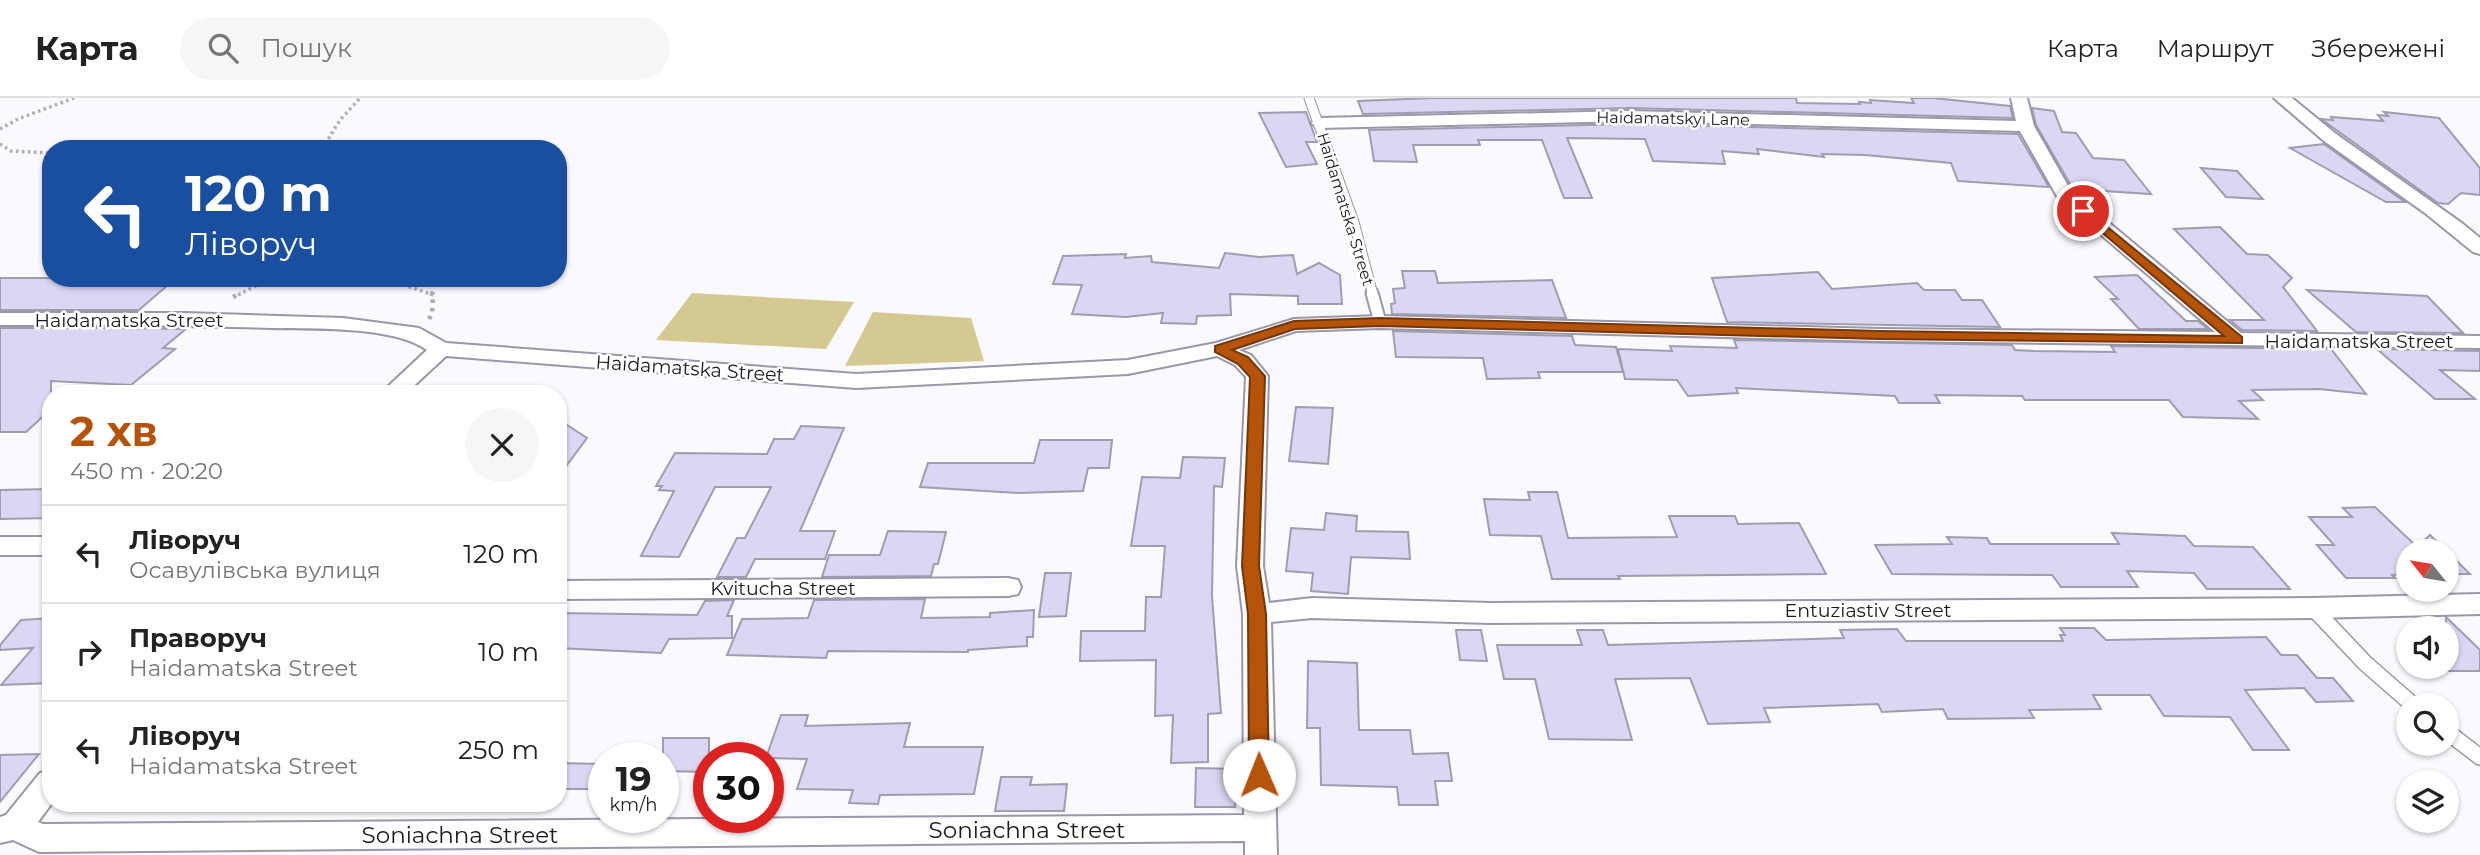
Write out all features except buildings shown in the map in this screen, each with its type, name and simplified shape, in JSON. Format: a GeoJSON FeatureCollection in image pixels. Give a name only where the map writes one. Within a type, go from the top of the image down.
{"type":"FeatureCollection","features":[{"type":"Feature","properties":{"kind":"street","name":"Haidamatska Street"},"geometry":{"type":"LineString","coordinates":[[2019,98],[2026,126],[2064,194],[2237,340]]}},
{"type":"Feature","properties":{"kind":"street"},"geometry":{"type":"LineString","coordinates":[[2282,98],[2353,156],[2470,232],[2480,248]]}},
{"type":"Feature","properties":{"kind":"street","name":"Haidamatskyi Lane"},"geometry":{"type":"LineString","coordinates":[[1320,123],[1630,116],[2026,126]]}},
{"type":"Feature","properties":{"kind":"street","name":"Haidamatska Street"},"geometry":{"type":"LineString","coordinates":[[0,319],[185,319],[330,324],[419,334],[441,349],[856,381],[1128,367],[1220,349],[1294,325],[1380,322],[1880,335],[2480,342]]}},
{"type":"Feature","properties":{"kind":"street"},"geometry":{"type":"LineString","coordinates":[[401,385],[441,349]]}},
{"type":"Feature","properties":{"kind":"street"},"geometry":{"type":"LineString","coordinates":[[1220,349],[1243,360],[1257,376],[1250,566],[1257,614],[1260,842]]}},
{"type":"Feature","properties":{"kind":"street"},"geometry":{"type":"LineString","coordinates":[[0,546],[42,546]]}},
{"type":"Feature","properties":{"kind":"street","name":"Kvitucha Street"},"geometry":{"type":"LineString","coordinates":[[567,590],[1007,587]]}},
{"type":"Feature","properties":{"kind":"street","name":"Entuziastiv Street"},"geometry":{"type":"LineString","coordinates":[[1257,614],[1312,608],[1490,613],[2313,608],[2480,604]]}},
{"type":"Feature","properties":{"kind":"street"},"geometry":{"type":"LineString","coordinates":[[8,828],[42,792]]}},
{"type":"Feature","properties":{"kind":"street","name":"Soniachna Street"},"geometry":{"type":"LineString","coordinates":[[8,828],[39,838],[1260,842]]}},
{"type":"Feature","properties":{"kind":"lane","name":"Haidamatska Street"},"geometry":{"type":"LineString","coordinates":[[1309,98],[1353,222],[1380,322]]}},
{"type":"Feature","properties":{"kind":"lane"},"geometry":{"type":"LineString","coordinates":[[2313,608],[2365,663],[2399,693]]}},
{"type":"Feature","properties":{"kind":"lane"},"geometry":{"type":"LineString","coordinates":[[2459,741],[2480,757]]}},
{"type":"Feature","properties":{"kind":"path"},"geometry":{"type":"LineString","coordinates":[[0,129],[18,119],[74,98]]}},
{"type":"Feature","properties":{"kind":"path"},"geometry":{"type":"LineString","coordinates":[[328,140],[340,120],[360,98]]}},
{"type":"Feature","properties":{"kind":"path"},"geometry":{"type":"LineString","coordinates":[[0,144],[11,150],[42,152]]}},
{"type":"Feature","properties":{"kind":"path"},"geometry":{"type":"LineString","coordinates":[[413,287],[433,293],[432,314],[419,334]]}},
{"type":"Feature","properties":{"kind":"shaded area"},"geometry":{"type":"Polygon","coordinates":[[[692,293],[854,302],[826,349],[656,340],[692,293]]]}},
{"type":"Feature","properties":{"kind":"shaded area"},"geometry":{"type":"Polygon","coordinates":[[[873,312],[971,318],[984,361],[845,366],[873,312]]]}},
{"type":"Feature","properties":{"kind":"route"},"geometry":{"type":"LineString","coordinates":[[1259,775],[1257,614],[1250,566],[1257,376],[1243,360],[1220,349],[1294,325],[1380,322],[1880,335],[2237,340],[2083,211]]}}]}
